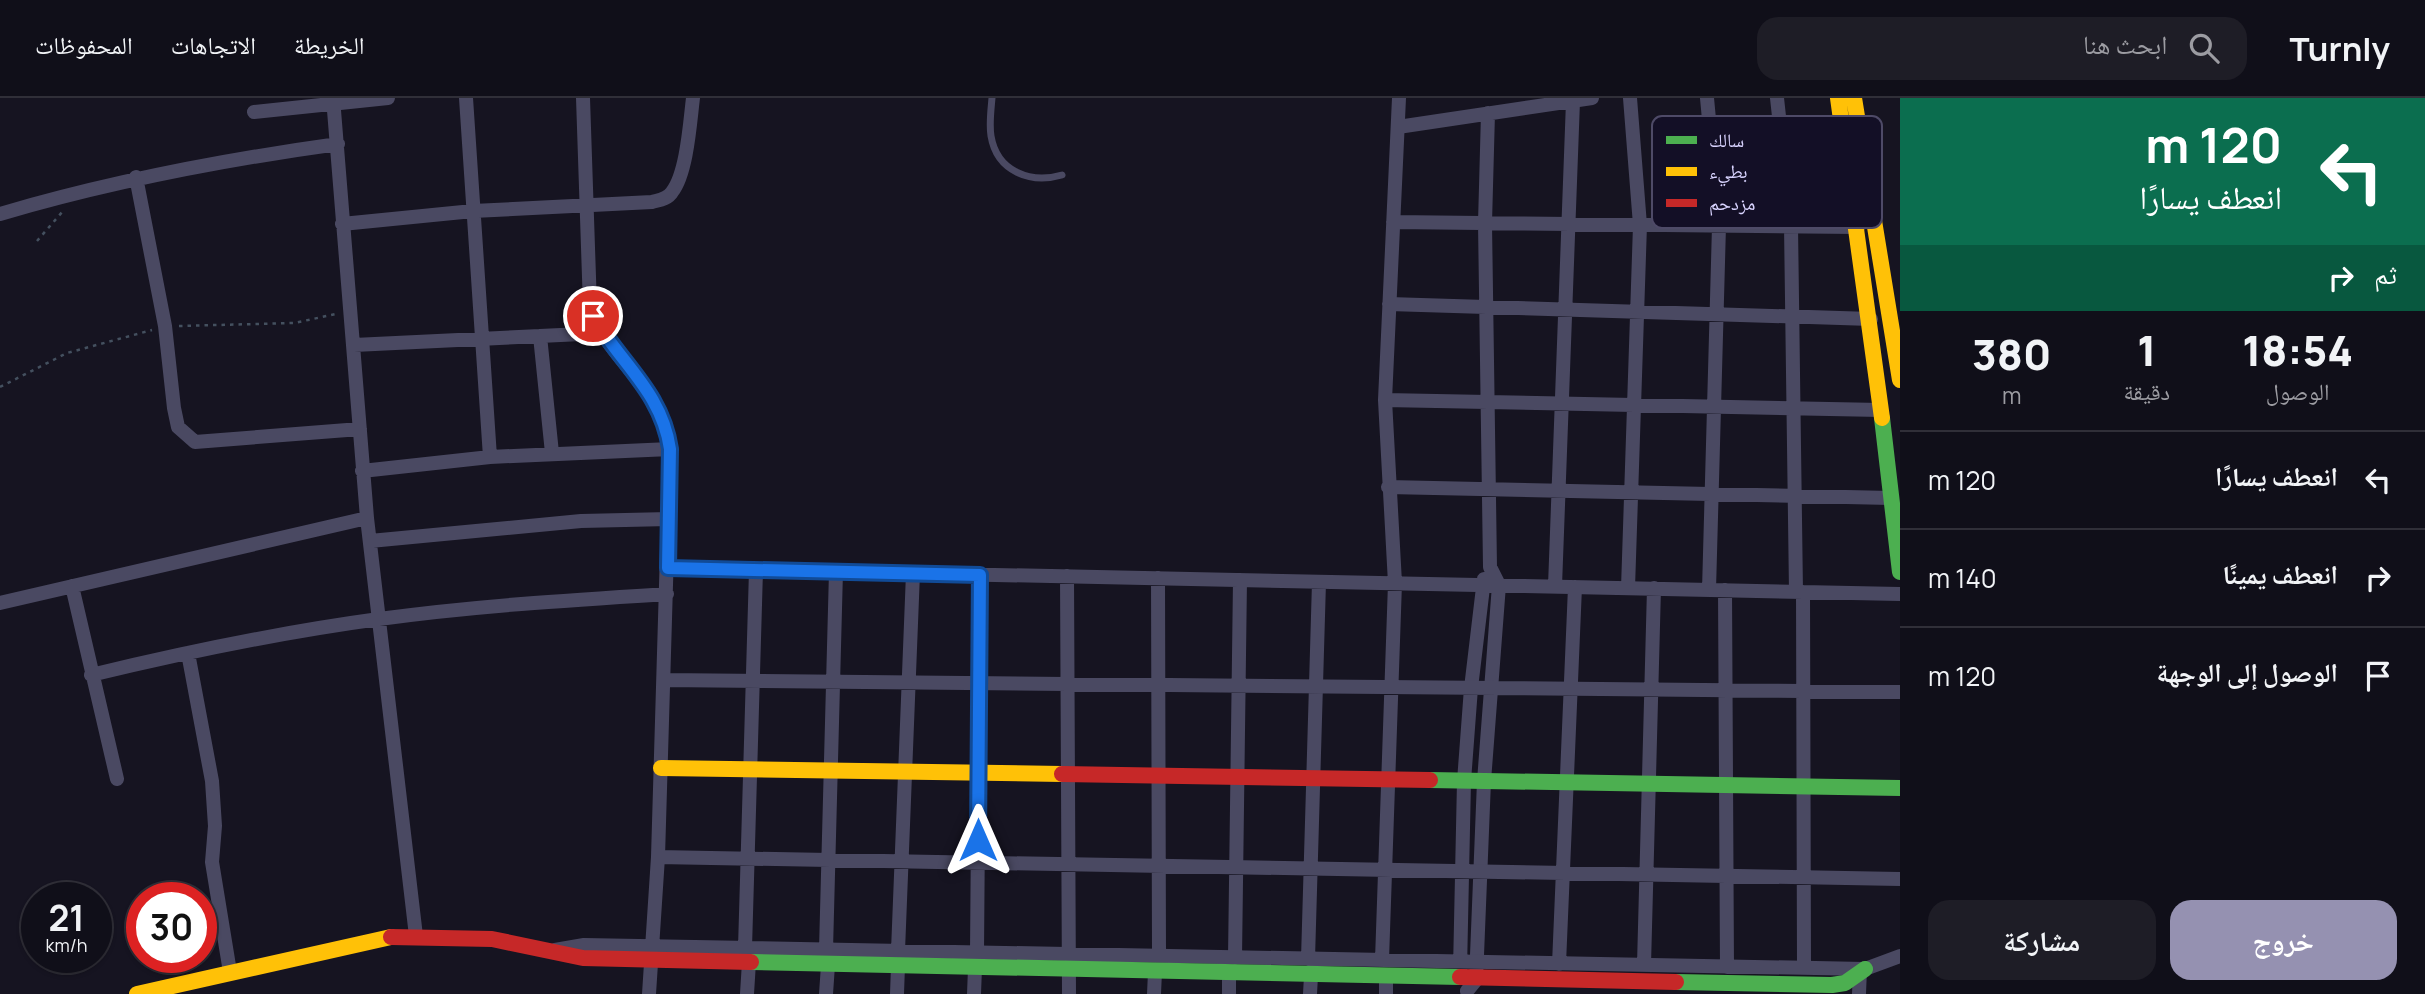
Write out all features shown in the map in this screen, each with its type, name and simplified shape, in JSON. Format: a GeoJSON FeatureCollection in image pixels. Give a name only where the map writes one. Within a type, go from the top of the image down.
{"type":"FeatureCollection","features":[{"type":"Feature","properties":{"kind":"street"},"geometry":{"type":"LineString","coordinates":[[254,112],[333,101],[387,98]]}},
{"type":"Feature","properties":{"kind":"street"},"geometry":{"type":"LineString","coordinates":[[466,98],[490,457]]}},
{"type":"Feature","properties":{"kind":"street"},"geometry":{"type":"LineString","coordinates":[[583,98],[588,291],[593,316],[656,401],[667,429],[670,449],[658,857],[649,994]]}},
{"type":"Feature","properties":{"kind":"street"},"geometry":{"type":"LineString","coordinates":[[342,224],[473,211],[652,202],[665,198],[673,192],[679,175],[692,98]]}},
{"type":"Feature","properties":{"kind":"street"},"geometry":{"type":"LineString","coordinates":[[1382,960],[1395,583],[1385,400],[1399,98]]}},
{"type":"Feature","properties":{"kind":"street"},"geometry":{"type":"LineString","coordinates":[[1398,127],[1497,108],[1592,98]]}},
{"type":"Feature","properties":{"kind":"street"},"geometry":{"type":"LineString","coordinates":[[1628,588],[1640,225],[1630,98]]}},
{"type":"Feature","properties":{"kind":"street"},"geometry":{"type":"LineString","coordinates":[[1707,98],[1709,116]]}},
{"type":"Feature","properties":{"kind":"street"},"geometry":{"type":"LineString","coordinates":[[1777,98],[1779,116]]}},
{"type":"Feature","properties":{"kind":"street"},"geometry":{"type":"LineString","coordinates":[[1838,98],[1841,116]]}},
{"type":"Feature","properties":{"kind":"street"},"geometry":{"type":"LineString","coordinates":[[1854,98],[1857,116]]}},
{"type":"Feature","properties":{"kind":"street"},"geometry":{"type":"LineString","coordinates":[[333,101],[362,471],[416,936]]}},
{"type":"Feature","properties":{"kind":"street"},"geometry":{"type":"LineString","coordinates":[[1555,586],[1573,101]]}},
{"type":"Feature","properties":{"kind":"street"},"geometry":{"type":"LineString","coordinates":[[1468,986],[1477,962],[1484,781],[1499,585],[1490,567],[1485,223],[1497,108]]}},
{"type":"Feature","properties":{"kind":"street"},"geometry":{"type":"LineString","coordinates":[[0,214],[136,177],[224,159],[338,144]]}},
{"type":"Feature","properties":{"kind":"street"},"geometry":{"type":"LineString","coordinates":[[136,177],[165,326],[178,427],[195,442],[360,429]]}},
{"type":"Feature","properties":{"kind":"street"},"geometry":{"type":"LineString","coordinates":[[1393,222],[1652,225]]}},
{"type":"Feature","properties":{"kind":"street"},"geometry":{"type":"LineString","coordinates":[[1709,590],[1719,228]]}},
{"type":"Feature","properties":{"kind":"street"},"geometry":{"type":"LineString","coordinates":[[1791,228],[1795,496],[1803,691],[1804,968]]}},
{"type":"Feature","properties":{"kind":"street"},"geometry":{"type":"LineString","coordinates":[[1858,228],[1900,572]]}},
{"type":"Feature","properties":{"kind":"street"},"geometry":{"type":"LineString","coordinates":[[1878,228],[1898,340],[1900,380]]}},
{"type":"Feature","properties":{"kind":"street"},"geometry":{"type":"LineString","coordinates":[[1389,304],[1871,319]]}},
{"type":"Feature","properties":{"kind":"street"},"geometry":{"type":"LineString","coordinates":[[354,345],[603,333]]}},
{"type":"Feature","properties":{"kind":"street"},"geometry":{"type":"LineString","coordinates":[[540,337],[551,453]]}},
{"type":"Feature","properties":{"kind":"street"},"geometry":{"type":"LineString","coordinates":[[1385,400],[1881,410]]}},
{"type":"Feature","properties":{"kind":"street"},"geometry":{"type":"LineString","coordinates":[[362,471],[490,457],[670,449]]}},
{"type":"Feature","properties":{"kind":"street"},"geometry":{"type":"LineString","coordinates":[[1388,488],[1891,498]]}},
{"type":"Feature","properties":{"kind":"street"},"geometry":{"type":"LineString","coordinates":[[0,603],[367,519]]}},
{"type":"Feature","properties":{"kind":"street"},"geometry":{"type":"LineString","coordinates":[[370,541],[581,521],[669,519]]}},
{"type":"Feature","properties":{"kind":"street"},"geometry":{"type":"LineString","coordinates":[[1468,986],[1460,962],[1464,781],[1481,585],[1490,567]]}},
{"type":"Feature","properties":{"kind":"street"},"geometry":{"type":"LineString","coordinates":[[668,568],[1900,594]]}},
{"type":"Feature","properties":{"kind":"street"},"geometry":{"type":"LineString","coordinates":[[747,994],[756,570]]}},
{"type":"Feature","properties":{"kind":"street"},"geometry":{"type":"LineString","coordinates":[[826,994],[836,571]]}},
{"type":"Feature","properties":{"kind":"street"},"geometry":{"type":"LineString","coordinates":[[897,994],[913,573]]}},
{"type":"Feature","properties":{"kind":"street"},"geometry":{"type":"LineString","coordinates":[[974,994],[978,863],[980,575]]}},
{"type":"Feature","properties":{"kind":"street"},"geometry":{"type":"LineString","coordinates":[[1067,576],[1069,994]]}},
{"type":"Feature","properties":{"kind":"street"},"geometry":{"type":"LineString","coordinates":[[1154,994],[1158,866],[1158,578]]}},
{"type":"Feature","properties":{"kind":"street"},"geometry":{"type":"LineString","coordinates":[[1235,958],[1240,580]]}},
{"type":"Feature","properties":{"kind":"street"},"geometry":{"type":"LineString","coordinates":[[1308,959],[1319,582]]}},
{"type":"Feature","properties":{"kind":"street"},"geometry":{"type":"LineString","coordinates":[[72,586],[117,779]]}},
{"type":"Feature","properties":{"kind":"street"},"geometry":{"type":"LineString","coordinates":[[1559,964],[1575,587]]}},
{"type":"Feature","properties":{"kind":"street"},"geometry":{"type":"LineString","coordinates":[[1644,965],[1654,588]]}},
{"type":"Feature","properties":{"kind":"street"},"geometry":{"type":"LineString","coordinates":[[1725,590],[1727,967]]}},
{"type":"Feature","properties":{"kind":"street"},"geometry":{"type":"LineString","coordinates":[[91,675],[188,653],[379,619],[568,600],[667,594]]}},
{"type":"Feature","properties":{"kind":"street"},"geometry":{"type":"LineString","coordinates":[[188,653],[212,781],[215,826],[212,862],[230,972]]}},
{"type":"Feature","properties":{"kind":"street"},"geometry":{"type":"LineString","coordinates":[[664,680],[1900,692]]}},
{"type":"Feature","properties":{"kind":"street"},"geometry":{"type":"LineString","coordinates":[[661,768],[1900,788]]}},
{"type":"Feature","properties":{"kind":"street"},"geometry":{"type":"LineString","coordinates":[[658,857],[1900,879]]}},
{"type":"Feature","properties":{"kind":"street"},"geometry":{"type":"LineString","coordinates":[[137,994],[390,937],[453,935],[553,950],[583,958],[652,954],[1157,964],[1235,958],[1861,971]]}},
{"type":"Feature","properties":{"kind":"street"},"geometry":{"type":"LineString","coordinates":[[1157,964],[1229,974],[1311,976],[1386,986],[1781,989],[1844,983],[1861,971],[1900,956]]}},
{"type":"Feature","properties":{"kind":"street"},"geometry":{"type":"LineString","coordinates":[[1859,994],[1861,971]]}},
{"type":"Feature","properties":{"kind":"street"},"geometry":{"type":"LineString","coordinates":[[1229,974],[1229,994]]}},
{"type":"Feature","properties":{"kind":"street"},"geometry":{"type":"LineString","coordinates":[[1310,994],[1311,976]]}},
{"type":"Feature","properties":{"kind":"lane"},"geometry":{"type":"LineString","coordinates":[[992,98],[991,136],[1004,163],[1016,173],[1031,179],[1062,175]]}},
{"type":"Feature","properties":{"kind":"path"},"geometry":{"type":"LineString","coordinates":[[37,242],[63,211]]}},
{"type":"Feature","properties":{"kind":"path"},"geometry":{"type":"LineString","coordinates":[[0,387],[67,353],[165,326],[294,323],[350,311]]}},
{"type":"Feature","properties":{"kind":"traffic: fast"},"geometry":{"type":"LineString","coordinates":[[1882,418],[1900,572]]}},
{"type":"Feature","properties":{"kind":"traffic: fast"},"geometry":{"type":"LineString","coordinates":[[1430,780],[1900,788]]}},
{"type":"Feature","properties":{"kind":"traffic: fast"},"geometry":{"type":"LineString","coordinates":[[751,962],[1460,977]]}},
{"type":"Feature","properties":{"kind":"traffic: fast"},"geometry":{"type":"LineString","coordinates":[[1676,982],[1832,985],[1845,983],[1865,969]]}},
{"type":"Feature","properties":{"kind":"traffic: slow"},"geometry":{"type":"LineString","coordinates":[[1838,98],[1840,116]]}},
{"type":"Feature","properties":{"kind":"traffic: slow"},"geometry":{"type":"LineString","coordinates":[[1854,98],[1857,116]]}},
{"type":"Feature","properties":{"kind":"traffic: slow"},"geometry":{"type":"LineString","coordinates":[[1856,228],[1882,418]]}},
{"type":"Feature","properties":{"kind":"traffic: slow"},"geometry":{"type":"LineString","coordinates":[[1875,228],[1900,380]]}},
{"type":"Feature","properties":{"kind":"traffic: slow"},"geometry":{"type":"LineString","coordinates":[[661,768],[1062,774]]}},
{"type":"Feature","properties":{"kind":"traffic: slow"},"geometry":{"type":"LineString","coordinates":[[137,994],[391,937]]}},
{"type":"Feature","properties":{"kind":"traffic: jam"},"geometry":{"type":"LineString","coordinates":[[1062,774],[1430,780]]}},
{"type":"Feature","properties":{"kind":"traffic: jam"},"geometry":{"type":"LineString","coordinates":[[391,937],[492,939],[583,958],[751,962]]}},
{"type":"Feature","properties":{"kind":"traffic: jam"},"geometry":{"type":"LineString","coordinates":[[1460,977],[1676,982]]}},
{"type":"Feature","properties":{"kind":"route"},"geometry":{"type":"LineString","coordinates":[[593,316],[656,401],[667,429],[670,449],[668,568],[980,575],[978,840]]}}]}
